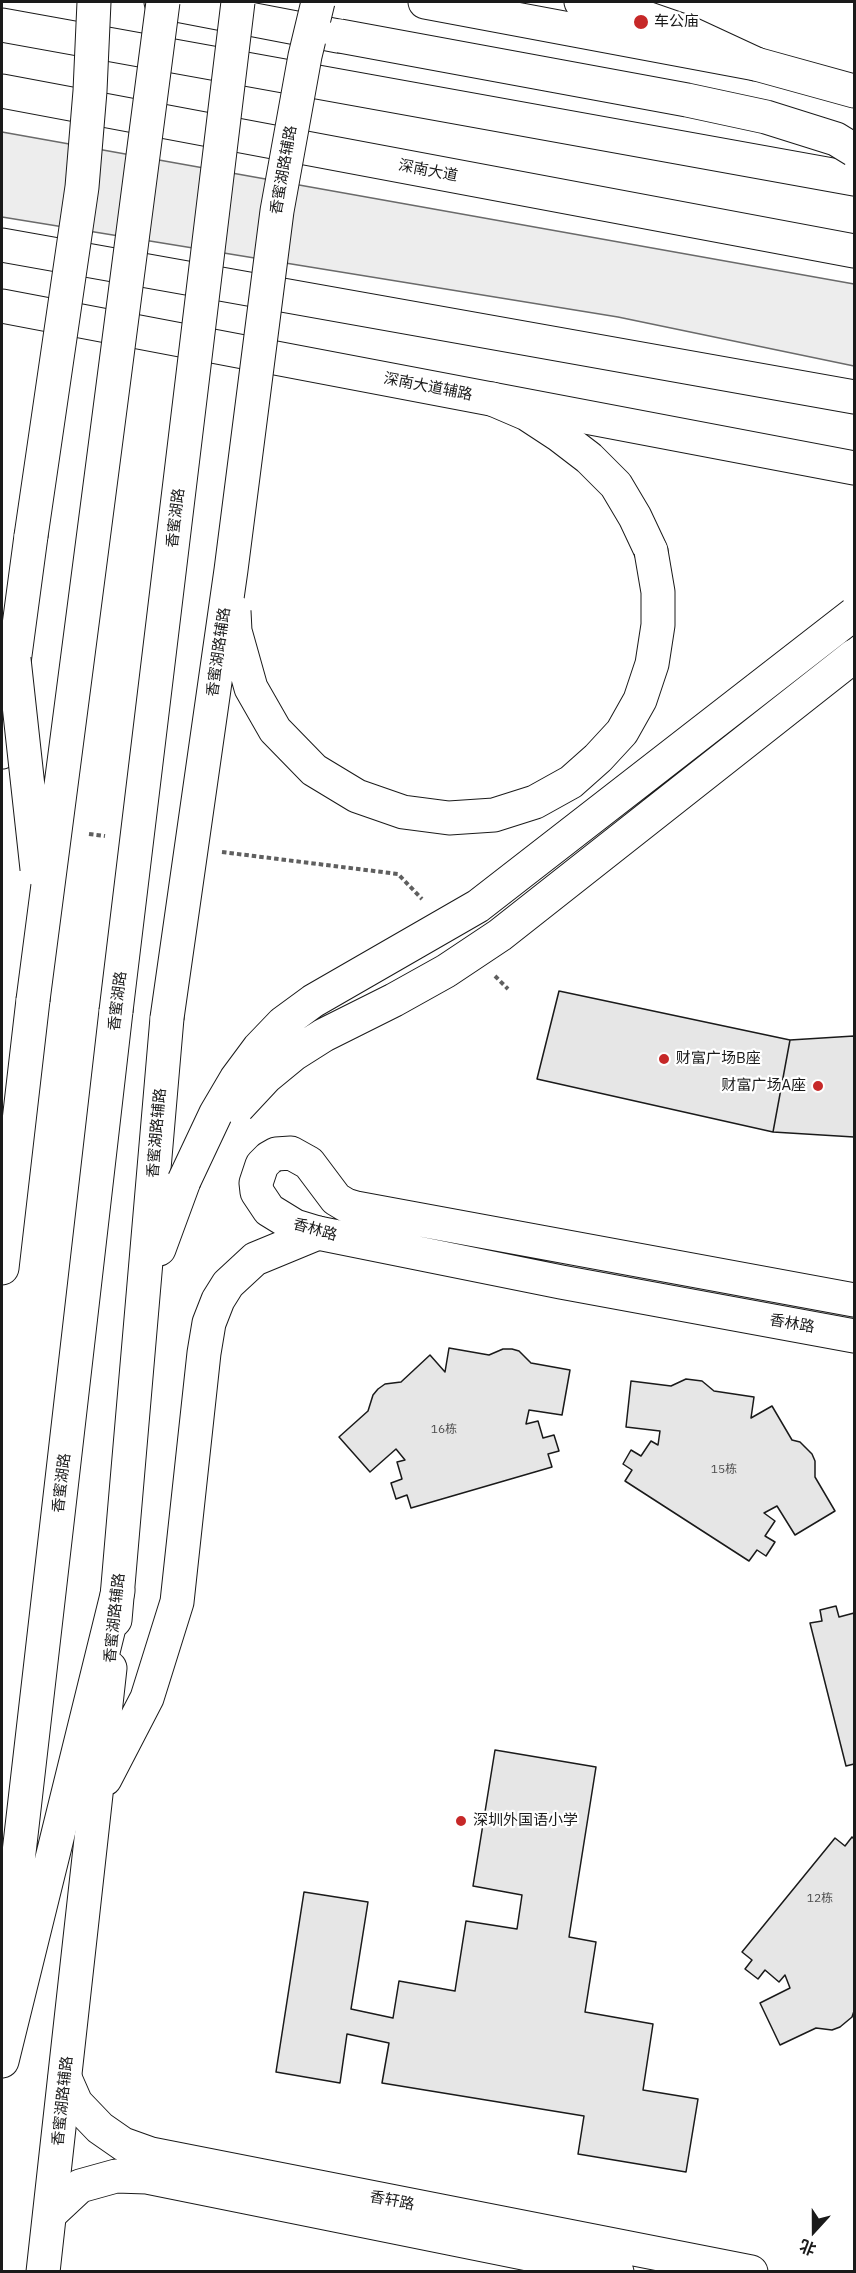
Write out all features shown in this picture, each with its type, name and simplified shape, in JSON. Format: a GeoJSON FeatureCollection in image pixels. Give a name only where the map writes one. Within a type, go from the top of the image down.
{"type":"FeatureCollection","features":[{"type":"Feature","properties":{"kind":"main road"},"geometry":{"type":"LineString","coordinates":[[2,752],[82,187],[94,2]]}},
{"type":"Feature","properties":{"kind":"main road"},"geometry":{"type":"LineString","coordinates":[[2,1268],[33,1000],[162,2],[676,98],[766,117],[836,139],[855,150]]}},
{"type":"Feature","properties":{"kind":"main road","name":"香蜜湖路"},"geometry":{"type":"LineString","coordinates":[[2,2000],[116,1011],[238,2]]}},
{"type":"Feature","properties":{"kind":"main road","name":"香蜜湖路辅路"},"geometry":{"type":"LineString","coordinates":[[43,2271],[118,1591],[167,1018],[231,570],[277,211],[305,56],[318,2]]}},
{"type":"Feature","properties":{"kind":"main road"},"geometry":{"type":"LineString","coordinates":[[425,2],[756,64],[855,91]]}},
{"type":"Feature","properties":{"kind":"main road"},"geometry":{"type":"LineString","coordinates":[[581,2],[610,6],[687,32],[756,64]]}},
{"type":"Feature","properties":{"kind":"main road"},"geometry":{"type":"LineString","coordinates":[[2,25],[855,178]]}},
{"type":"Feature","properties":{"kind":"main road","name":"深南大道"},"geometry":{"type":"LineString","coordinates":[[2,91],[855,251]]}},
{"type":"Feature","properties":{"kind":"main road"},"geometry":{"type":"LineString","coordinates":[[2,245],[855,397]]}},
{"type":"Feature","properties":{"kind":"main road","name":"深南大道辅路"},"geometry":{"type":"LineString","coordinates":[[2,306],[855,468]]}},
{"type":"Feature","properties":{"kind":"main road"},"geometry":{"type":"LineString","coordinates":[[231,570],[235,631],[251,688],[275,730],[314,770],[357,796],[403,812],[449,818],[494,815],[535,802],[571,782],[622,732],[640,700],[652,664],[658,626],[658,591],[651,551],[616,485],[589,458],[527,414],[492,399]]}},
{"type":"Feature","properties":{"kind":"main road"},"geometry":{"type":"LineString","coordinates":[[2,600],[15,579],[31,536]]}},
{"type":"Feature","properties":{"kind":"main road"},"geometry":{"type":"LineString","coordinates":[[140,1339],[149,1288],[162,1236],[184,1181],[216,1113],[236,1079],[259,1048],[283,1023],[314,1001],[478,906],[855,614]]}},
{"type":"Feature","properties":{"kind":"main road"},"geometry":{"type":"LineString","coordinates":[[184,1181],[202,1153],[243,1101],[266,1077],[294,1054],[324,1035],[446,971],[500,935],[855,656]]}},
{"type":"Feature","properties":{"kind":"main road"},"geometry":{"type":"LineString","coordinates":[[14,659],[43,921]]}},
{"type":"Feature","properties":{"kind":"main road","name":"香林路"},"geometry":{"type":"LineString","coordinates":[[855,1300],[356,1208],[336,1199],[309,1163],[300,1156],[284,1152],[276,1154],[262,1164],[258,1173],[256,1183],[261,1201],[276,1216],[318,1233],[561,1282],[855,1336]]}},
{"type":"Feature","properties":{"kind":"main road"},"geometry":{"type":"LineString","coordinates":[[96,1796],[147,1698],[177,1602],[204,1353],[209,1323],[218,1300],[228,1284],[255,1258],[318,1233]]}},
{"type":"Feature","properties":{"kind":"main road"},"geometry":{"type":"LineString","coordinates":[[2,2061],[118,1591]]}},
{"type":"Feature","properties":{"kind":"main road","name":"香轩路"},"geometry":{"type":"LineString","coordinates":[[65,2078],[76,2103],[100,2128],[123,2144],[151,2154],[751,2271]]}},
{"type":"Feature","properties":{"kind":"main road","name":"香轩路"},"geometry":{"type":"LineString","coordinates":[[50,2214],[80,2186],[116,2176],[147,2177],[617,2271]]}},
{"type":"Feature","properties":{"kind":"path"},"geometry":{"type":"LineString","coordinates":[[83,834],[106,837]]}},
{"type":"Feature","properties":{"kind":"path"},"geometry":{"type":"LineString","coordinates":[[211,850],[398,874],[429,907]]}},
{"type":"Feature","properties":{"kind":"path"},"geometry":{"type":"LineString","coordinates":[[492,973],[508,989]]}},
{"type":"Feature","properties":{"kind":"shaded area"},"geometry":{"type":"Polygon","coordinates":[[[2,132],[854,284],[854,366],[618,317],[2,217],[2,132]]]}},
{"type":"Feature","properties":{"kind":"building","name":"财富广场B座"},"geometry":{"type":"Polygon","coordinates":[[[559,991],[790,1040],[773,1132],[537,1079],[559,991]]]}},
{"type":"Feature","properties":{"kind":"building","name":"财富广场A座"},"geometry":{"type":"Polygon","coordinates":[[[854,1036],[854,1137],[773,1132],[790,1040],[854,1036]]]}},
{"type":"Feature","properties":{"kind":"building"},"geometry":{"type":"Polygon","coordinates":[[[449,1348],[489,1355],[503,1349],[512,1349],[519,1351],[531,1363],[570,1370],[562,1415],[529,1410],[526,1424],[538,1421],[543,1438],[554,1435],[559,1451],[548,1454],[552,1467],[411,1508],[407,1495],[396,1499],[391,1483],[402,1479],[397,1462],[405,1460],[396,1449],[370,1472],[339,1437],[368,1411],[373,1395],[378,1389],[385,1384],[401,1382],[430,1355],[445,1372],[449,1348]]]}},
{"type":"Feature","properties":{"kind":"building"},"geometry":{"type":"Polygon","coordinates":[[[686,1379],[702,1381],[714,1391],[754,1397],[751,1418],[772,1406],[792,1440],[800,1442],[812,1454],[815,1461],[815,1477],[835,1511],[795,1535],[777,1506],[764,1513],[775,1521],[765,1536],[775,1542],[766,1556],[757,1550],[749,1561],[625,1481],[632,1470],[623,1464],[631,1450],[641,1456],[651,1441],[658,1445],[660,1431],[626,1427],[631,1381],[671,1386],[686,1379]]]}},
{"type":"Feature","properties":{"kind":"building"},"geometry":{"type":"Polygon","coordinates":[[[836,1606],[839,1617],[854,1613],[854,1764],[846,1766],[810,1623],[822,1621],[820,1610],[836,1606]]]}},
{"type":"Feature","properties":{"kind":"building"},"geometry":{"type":"Polygon","coordinates":[[[495,1750],[596,1767],[569,1937],[596,1942],[585,2012],[653,2024],[643,2090],[698,2099],[686,2172],[578,2154],[584,2116],[382,2083],[389,2043],[347,2034],[340,2083],[276,2072],[304,1892],[368,1902],[351,2009],[393,2018],[399,1981],[455,1991],[466,1921],[517,1929],[522,1895],[473,1886],[495,1750]]]}},
{"type":"Feature","properties":{"kind":"building"},"geometry":{"type":"Polygon","coordinates":[[[852,1837],[854,1839],[854,2011],[852,2017],[840,2027],[832,2030],[816,2028],[780,2045],[760,2003],[790,1988],[785,1975],[779,1982],[765,1970],[758,1979],[745,1969],[752,1960],[742,1952],[835,1838],[845,1846],[852,1837]]]}},
{"type":"Feature","properties":{"kind":"place","name":"车公庙"},"geometry":{"type":"Point","coordinates":[641,22]}},
{"type":"Feature","properties":{"kind":"place","name":"财富广场B座"},"geometry":{"type":"Point","coordinates":[664,1059]}},
{"type":"Feature","properties":{"kind":"place","name":"财富广场A座"},"geometry":{"type":"Point","coordinates":[818,1086]}},
{"type":"Feature","properties":{"kind":"place","name":"深圳外国语小学"},"geometry":{"type":"Point","coordinates":[461,1821]}}]}
